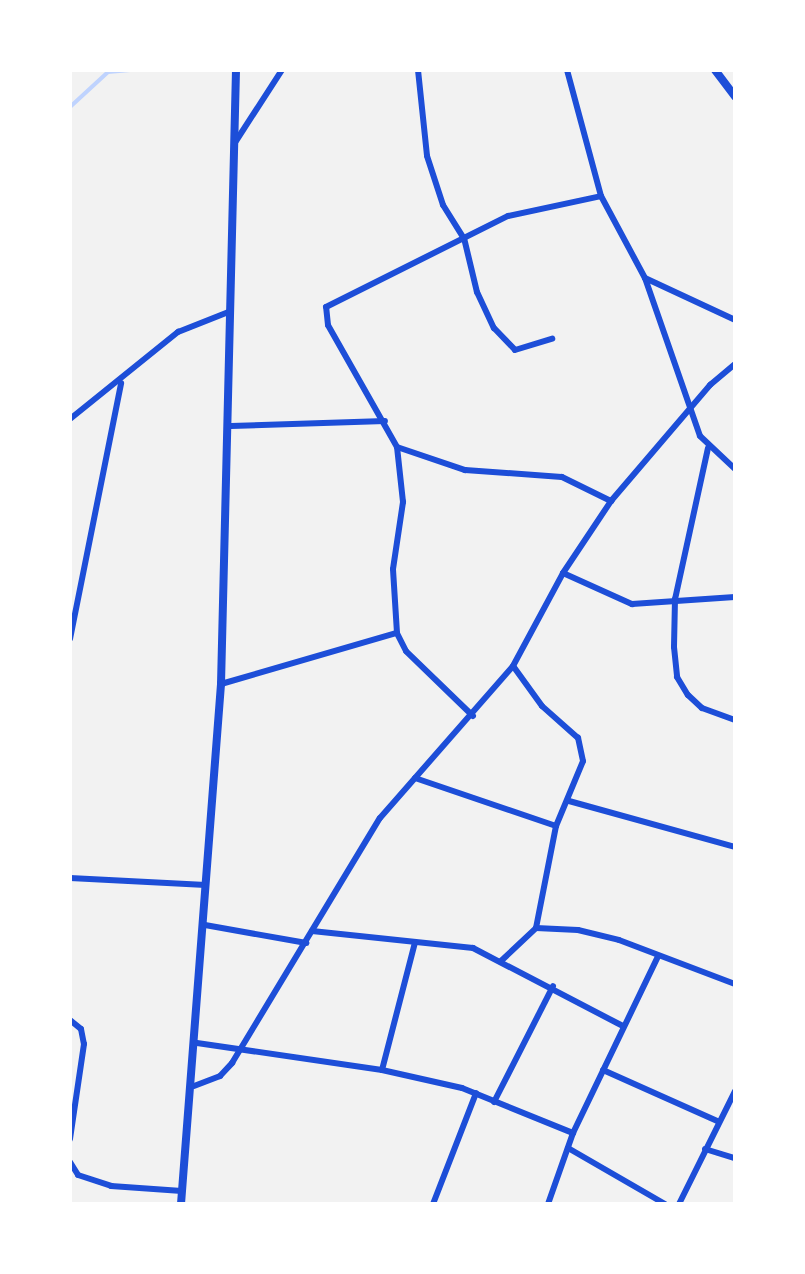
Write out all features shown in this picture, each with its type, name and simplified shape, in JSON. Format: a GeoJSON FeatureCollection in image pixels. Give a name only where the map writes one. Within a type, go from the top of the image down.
{"type":"FeatureCollection","features":[{"type":"Feature","properties":{"kind":"street"},"geometry":{"type":"LineString","coordinates":[[181,1204],[194,1086],[221,684],[231,426],[236,70]]}},
{"type":"Feature","properties":{"kind":"street"},"geometry":{"type":"LineString","coordinates":[[236,141],[282,70]]}},
{"type":"Feature","properties":{"kind":"street"},"geometry":{"type":"LineString","coordinates":[[418,70],[427,156],[443,205],[464,238],[477,292],[506,346],[523,350],[552,339]]}},
{"type":"Feature","properties":{"kind":"street"},"geometry":{"type":"LineString","coordinates":[[567,70],[601,196],[645,278],[691,410],[708,448],[735,469]]}},
{"type":"Feature","properties":{"kind":"street"},"geometry":{"type":"LineString","coordinates":[[715,70],[735,97]]}},
{"type":"Feature","properties":{"kind":"street"},"geometry":{"type":"LineString","coordinates":[[473,716],[406,651],[397,633],[391,606],[403,476],[397,447],[328,325],[326,307],[508,216],[601,196]]}},
{"type":"Feature","properties":{"kind":"street"},"geometry":{"type":"LineString","coordinates":[[645,278],[735,320]]}},
{"type":"Feature","properties":{"kind":"street"},"geometry":{"type":"LineString","coordinates":[[70,419],[121,383],[178,332],[231,311]]}},
{"type":"Feature","properties":{"kind":"street"},"geometry":{"type":"LineString","coordinates":[[194,1086],[220,1076],[243,1047],[357,851],[415,778],[473,716],[513,666],[563,573],[611,501],[735,364]]}},
{"type":"Feature","properties":{"kind":"street"},"geometry":{"type":"LineString","coordinates":[[70,639],[72,597],[121,383]]}},
{"type":"Feature","properties":{"kind":"street"},"geometry":{"type":"LineString","coordinates":[[231,426],[385,421]]}},
{"type":"Feature","properties":{"kind":"street"},"geometry":{"type":"LineString","coordinates":[[397,447],[465,470],[562,477],[611,501]]}},
{"type":"Feature","properties":{"kind":"street"},"geometry":{"type":"LineString","coordinates":[[708,448],[675,599],[677,677],[702,708],[735,720]]}},
{"type":"Feature","properties":{"kind":"street"},"geometry":{"type":"LineString","coordinates":[[563,573],[632,604],[735,597]]}},
{"type":"Feature","properties":{"kind":"street"},"geometry":{"type":"LineString","coordinates":[[221,684],[397,633]]}},
{"type":"Feature","properties":{"kind":"street"},"geometry":{"type":"LineString","coordinates":[[501,961],[536,928],[556,826],[569,801],[583,761],[581,744],[542,706],[513,666]]}},
{"type":"Feature","properties":{"kind":"street"},"geometry":{"type":"LineString","coordinates":[[415,778],[556,826]]}},
{"type":"Feature","properties":{"kind":"street"},"geometry":{"type":"LineString","coordinates":[[569,801],[735,847]]}},
{"type":"Feature","properties":{"kind":"street"},"geometry":{"type":"LineString","coordinates":[[70,878],[206,885]]}},
{"type":"Feature","properties":{"kind":"street"},"geometry":{"type":"LineString","coordinates":[[205,925],[306,943]]}},
{"type":"Feature","properties":{"kind":"street"},"geometry":{"type":"LineString","coordinates":[[536,928],[578,930],[735,984]]}},
{"type":"Feature","properties":{"kind":"street"},"geometry":{"type":"LineString","coordinates":[[312,931],[473,948],[553,986],[623,1026]]}},
{"type":"Feature","properties":{"kind":"street"},"geometry":{"type":"LineString","coordinates":[[382,1070],[415,942]]}},
{"type":"Feature","properties":{"kind":"street"},"geometry":{"type":"LineString","coordinates":[[548,1204],[573,1133],[658,956]]}},
{"type":"Feature","properties":{"kind":"street"},"geometry":{"type":"LineString","coordinates":[[494,1102],[553,986]]}},
{"type":"Feature","properties":{"kind":"street"},"geometry":{"type":"LineString","coordinates":[[70,1020],[81,1029],[84,1044],[70,1139]]}},
{"type":"Feature","properties":{"kind":"street"},"geometry":{"type":"LineString","coordinates":[[197,1043],[243,1047],[382,1070],[476,1093],[573,1133]]}},
{"type":"Feature","properties":{"kind":"street"},"geometry":{"type":"LineString","coordinates":[[603,1070],[719,1122]]}},
{"type":"Feature","properties":{"kind":"street"},"geometry":{"type":"LineString","coordinates":[[679,1204],[735,1091]]}},
{"type":"Feature","properties":{"kind":"street"},"geometry":{"type":"LineString","coordinates":[[433,1204],[476,1093]]}},
{"type":"Feature","properties":{"kind":"street"},"geometry":{"type":"LineString","coordinates":[[568,1148],[665,1204]]}},
{"type":"Feature","properties":{"kind":"street"},"geometry":{"type":"LineString","coordinates":[[705,1149],[735,1158]]}},
{"type":"Feature","properties":{"kind":"street"},"geometry":{"type":"LineString","coordinates":[[70,1162],[78,1175],[111,1186],[182,1191]]}},
{"type":"Feature","properties":{"kind":"waterway"},"geometry":{"type":"LineString","coordinates":[[70,107],[108,72],[133,70]]}}]}
